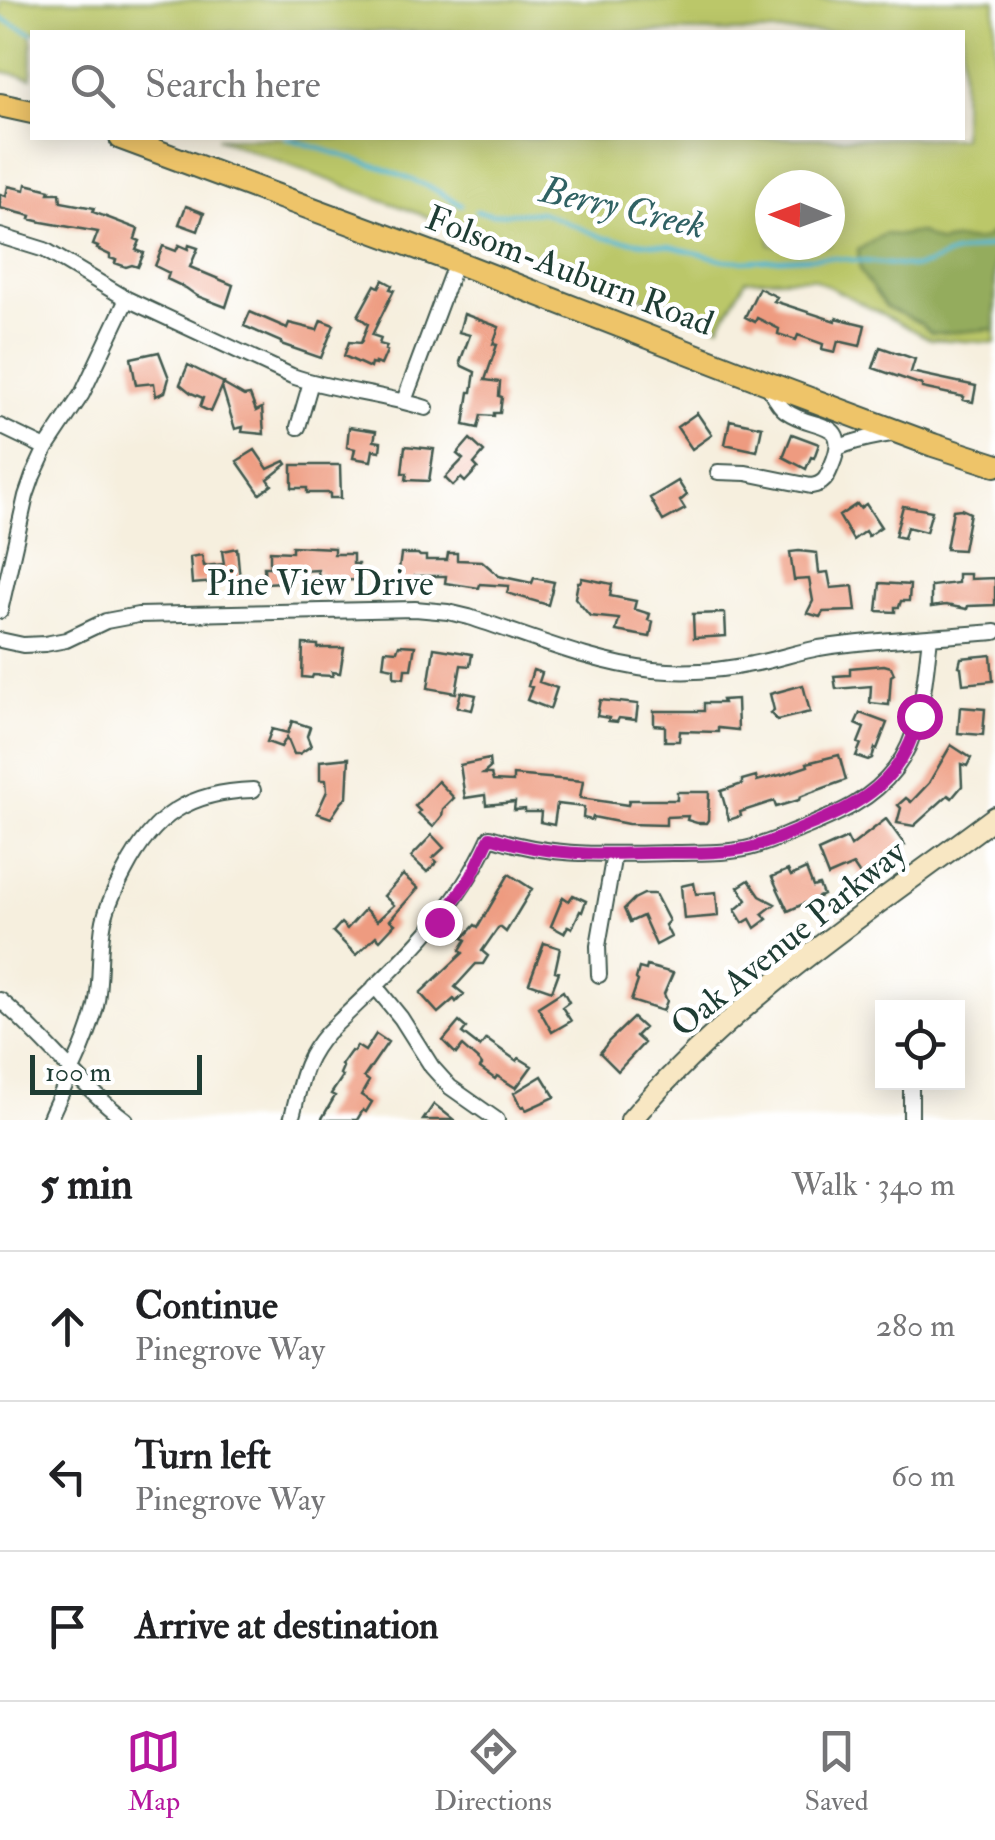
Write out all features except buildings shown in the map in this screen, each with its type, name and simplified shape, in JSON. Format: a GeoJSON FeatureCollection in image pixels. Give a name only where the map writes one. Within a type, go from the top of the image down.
{"type":"FeatureCollection","features":[{"type":"Feature","properties":{"kind":"main road"},"geometry":{"type":"LineString","coordinates":[[0,104],[30,112]]}},
{"type":"Feature","properties":{"kind":"main road","name":"Folsom-Auburn Road"},"geometry":{"type":"LineString","coordinates":[[126,140],[456,262],[766,383],[995,465]]}},
{"type":"Feature","properties":{"kind":"main road","name":"Oak Avenue Parkway"},"geometry":{"type":"LineString","coordinates":[[631,1120],[699,1046],[772,983],[995,817]]}},
{"type":"Feature","properties":{"kind":"street"},"geometry":{"type":"LineString","coordinates":[[0,236],[45,250],[127,299],[292,376],[426,408]]}},
{"type":"Feature","properties":{"kind":"street"},"geometry":{"type":"LineString","coordinates":[[404,401],[456,262]]}},
{"type":"Feature","properties":{"kind":"street"},"geometry":{"type":"LineString","coordinates":[[0,610],[26,496],[46,448],[82,394],[127,299]]}},
{"type":"Feature","properties":{"kind":"street"},"geometry":{"type":"LineString","coordinates":[[298,427],[310,382]]}},
{"type":"Feature","properties":{"kind":"street"},"geometry":{"type":"LineString","coordinates":[[718,472],[818,486],[827,478],[840,447],[834,432],[784,410],[766,383]]}},
{"type":"Feature","properties":{"kind":"street"},"geometry":{"type":"LineString","coordinates":[[0,426],[46,448]]}},
{"type":"Feature","properties":{"kind":"street"},"geometry":{"type":"LineString","coordinates":[[840,447],[898,432]]}},
{"type":"Feature","properties":{"kind":"street","name":"Pine View Drive"},"geometry":{"type":"LineString","coordinates":[[0,640],[45,644],[66,640],[106,621],[138,615],[415,609],[469,617],[621,664],[686,671],[719,670],[842,645],[995,632]]}},
{"type":"Feature","properties":{"kind":"street"},"geometry":{"type":"LineString","coordinates":[[291,1120],[303,1069],[314,1050],[432,930],[459,896],[490,837],[570,854],[745,849],[838,814],[870,795],[896,767],[910,743],[919,716],[930,638]]}},
{"type":"Feature","properties":{"kind":"street"},"geometry":{"type":"LineString","coordinates":[[48,1120],[87,1036],[96,1004],[103,925],[136,850],[158,823],[187,803],[212,794],[253,790]]}},
{"type":"Feature","properties":{"kind":"street"},"geometry":{"type":"LineString","coordinates":[[598,975],[598,946],[614,854]]}},
{"type":"Feature","properties":{"kind":"street"},"geometry":{"type":"LineString","coordinates":[[375,986],[402,1018],[432,1067],[450,1086],[498,1120]]}},
{"type":"Feature","properties":{"kind":"street"},"geometry":{"type":"LineString","coordinates":[[0,1000],[126,1120]]}},
{"type":"Feature","properties":{"kind":"street"},"geometry":{"type":"LineString","coordinates":[[911,1090],[911,1120]]}},
{"type":"Feature","properties":{"kind":"green space"},"geometry":{"type":"Polygon","coordinates":[[[0,0],[995,0],[995,343],[930,339],[812,278],[746,280],[719,326],[222,140],[965,140],[965,30],[30,30],[30,78],[0,71],[0,0]]]}},
{"type":"Feature","properties":{"kind":"green space"},"geometry":{"type":"Polygon","coordinates":[[[993,231],[995,331],[931,333],[920,323],[886,307],[860,271],[858,250],[884,234],[919,232],[940,243],[976,241],[993,231]]]}},
{"type":"Feature","properties":{"kind":"waterway"},"geometry":{"type":"LineString","coordinates":[[0,18],[30,32]]}},
{"type":"Feature","properties":{"kind":"waterway","name":"Berry Creek"},"geometry":{"type":"LineString","coordinates":[[292,140],[383,168],[461,205]]}},
{"type":"Feature","properties":{"kind":"waterway","name":"Berry Creek"},"geometry":{"type":"LineString","coordinates":[[476,211],[541,212],[605,238],[740,261],[827,257],[914,267],[995,245]]}},
{"type":"Feature","properties":{"kind":"route"},"geometry":{"type":"LineString","coordinates":[[439,922],[471,877],[490,837],[570,854],[725,851],[765,844],[838,814],[884,782],[910,743],[919,716]]}}]}
